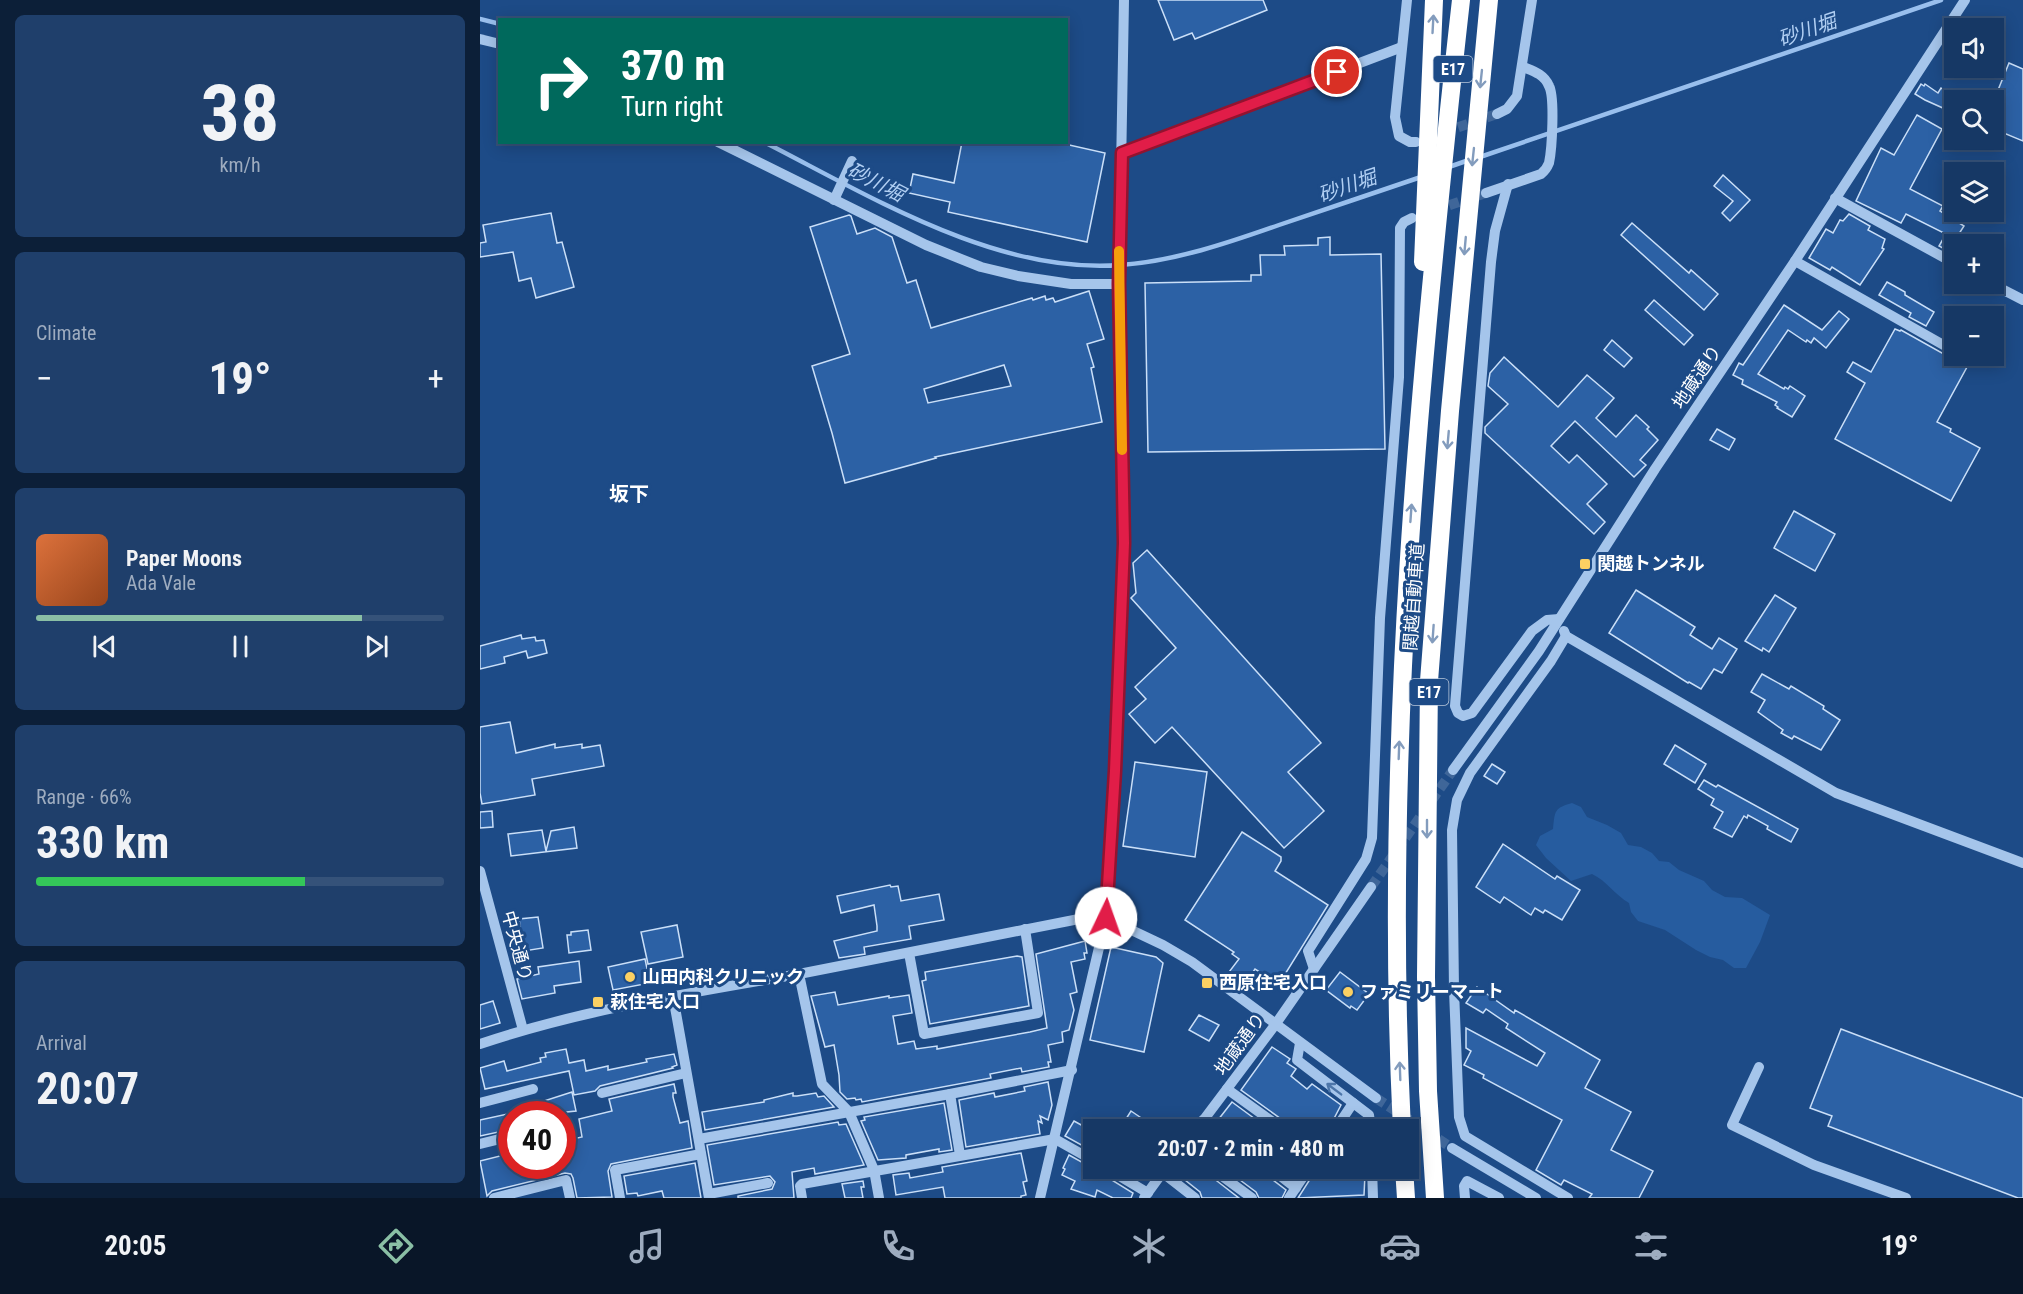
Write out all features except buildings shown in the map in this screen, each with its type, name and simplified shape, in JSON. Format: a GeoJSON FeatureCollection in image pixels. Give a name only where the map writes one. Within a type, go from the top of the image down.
{"type":"FeatureCollection","features":[{"type":"Feature","properties":{"kind":"highway"},"geometry":{"type":"LineString","coordinates":[[1425,207],[1422,144],[1434,0]]}},
{"type":"Feature","properties":{"kind":"highway","name":"E17"},"geometry":{"type":"LineString","coordinates":[[1425,207],[1445,139],[1461,0]]}},
{"type":"Feature","properties":{"kind":"highway","name":"関越自動車道"},"geometry":{"type":"LineString","coordinates":[[1435,1198],[1428,1091],[1426,977],[1430,681],[1449,422],[1478,190],[1476,127],[1485,36],[1492,0]]}},
{"type":"Feature","properties":{"kind":"highway","name":"関越自動車道"},"geometry":{"type":"LineString","coordinates":[[1402,1119],[1397,992],[1397,825],[1404,633],[1420,407],[1425,207]]}},
{"type":"Feature","properties":{"kind":"highway"},"geometry":{"type":"LineString","coordinates":[[1405,1179],[1406,1198]]}},
{"type":"Feature","properties":{"kind":"street"},"geometry":{"type":"LineString","coordinates":[[1040,1198],[1106,918],[1114,804],[1124,543],[1119,247],[1124,0]]}},
{"type":"Feature","properties":{"kind":"street"},"geometry":{"type":"LineString","coordinates":[[1407,0],[1395,117],[1396,130],[1399,136],[1410,142],[1422,144]]}},
{"type":"Feature","properties":{"kind":"street"},"geometry":{"type":"LineString","coordinates":[[1497,114],[1513,104],[1520,87],[1532,0]]}},
{"type":"Feature","properties":{"kind":"street","name":"地蔵通り"},"geometry":{"type":"LineString","coordinates":[[1453,770],[1539,651],[1654,470],[1795,261],[1962,4]]}},
{"type":"Feature","properties":{"kind":"street"},"geometry":{"type":"LineString","coordinates":[[480,39],[498,44]]}},
{"type":"Feature","properties":{"kind":"street"},"geometry":{"type":"LineString","coordinates":[[1122,153],[1402,47]]}},
{"type":"Feature","properties":{"kind":"street"},"geometry":{"type":"LineString","coordinates":[[1478,190],[1508,184],[1541,174],[1546,170],[1550,151],[1551,90],[1549,83],[1539,73],[1523,67]]}},
{"type":"Feature","properties":{"kind":"street"},"geometry":{"type":"LineString","coordinates":[[722,144],[835,197],[926,244],[981,267],[1018,276],[1071,284],[1119,281]]}},
{"type":"Feature","properties":{"kind":"street"},"geometry":{"type":"LineString","coordinates":[[835,197],[850,164]]}},
{"type":"Feature","properties":{"kind":"street"},"geometry":{"type":"LineString","coordinates":[[1508,184],[1495,231],[1491,262],[1455,706],[1458,713],[1463,716],[1472,713],[1532,631],[1547,620],[1559,619],[1566,636],[1836,793],[2023,863]]}},
{"type":"Feature","properties":{"kind":"street"},"geometry":{"type":"LineString","coordinates":[[1835,198],[1944,258]]}},
{"type":"Feature","properties":{"kind":"street"},"geometry":{"type":"LineString","coordinates":[[1314,969],[1308,951],[1366,859],[1372,838],[1380,618],[1399,377],[1400,228],[1404,222],[1425,207]]}},
{"type":"Feature","properties":{"kind":"street"},"geometry":{"type":"LineString","coordinates":[[1795,261],[1944,345]]}},
{"type":"Feature","properties":{"kind":"street"},"geometry":{"type":"LineString","coordinates":[[2004,290],[2023,300]]}},
{"type":"Feature","properties":{"kind":"street"},"geometry":{"type":"LineString","coordinates":[[1566,636],[1551,661],[1470,773],[1457,800],[1452,830],[1452,899],[1456,1075],[1459,1117],[1466,1136],[1568,1198]]}},
{"type":"Feature","properties":{"kind":"street","name":"中央通り"},"geometry":{"type":"LineString","coordinates":[[480,871],[523,1030]]}},
{"type":"Feature","properties":{"kind":"street","name":"地蔵通り"},"geometry":{"type":"LineString","coordinates":[[1204,1119],[1275,1025],[1371,887]]}},
{"type":"Feature","properties":{"kind":"street"},"geometry":{"type":"LineString","coordinates":[[480,1044],[572,1017],[673,996],[799,974],[1084,918],[1106,918],[1163,945],[1192,962],[1376,1098]]}},
{"type":"Feature","properties":{"kind":"street"},"geometry":{"type":"LineString","coordinates":[[909,953],[924,1034],[1038,1013],[1025,930]]}},
{"type":"Feature","properties":{"kind":"street"},"geometry":{"type":"LineString","coordinates":[[799,974],[822,1084],[849,1112],[874,1170],[879,1198]]}},
{"type":"Feature","properties":{"kind":"street"},"geometry":{"type":"LineString","coordinates":[[673,996],[709,1196],[768,1183]]}},
{"type":"Feature","properties":{"kind":"street"},"geometry":{"type":"LineString","coordinates":[[1300,1043],[1297,1060],[1369,1115],[1370,1119]]}},
{"type":"Feature","properties":{"kind":"street"},"geometry":{"type":"LineString","coordinates":[[1759,1067],[1732,1125],[1814,1165],[1905,1198]]}},
{"type":"Feature","properties":{"kind":"street"},"geometry":{"type":"LineString","coordinates":[[699,1139],[950,1095],[1072,1070]]}},
{"type":"Feature","properties":{"kind":"street"},"geometry":{"type":"LineString","coordinates":[[602,1093],[686,1073]]}},
{"type":"Feature","properties":{"kind":"street"},"geometry":{"type":"LineString","coordinates":[[480,1103],[533,1089]]}},
{"type":"Feature","properties":{"kind":"street"},"geometry":{"type":"LineString","coordinates":[[1227,1089],[1269,1119]]}},
{"type":"Feature","properties":{"kind":"street"},"geometry":{"type":"LineString","coordinates":[[950,1095],[960,1155]]}},
{"type":"Feature","properties":{"kind":"street"},"geometry":{"type":"LineString","coordinates":[[1342,1119],[1353,1103]]}},
{"type":"Feature","properties":{"kind":"street"},"geometry":{"type":"LineString","coordinates":[[802,1198],[800,1186],[802,1184],[1055,1139],[1083,1155]]}},
{"type":"Feature","properties":{"kind":"street"},"geometry":{"type":"LineString","coordinates":[[480,1144],[498,1140]]}},
{"type":"Feature","properties":{"kind":"street"},"geometry":{"type":"LineString","coordinates":[[1452,1148],[1536,1198]]}},
{"type":"Feature","properties":{"kind":"street"},"geometry":{"type":"LineString","coordinates":[[620,1198],[615,1170],[701,1154]]}},
{"type":"Feature","properties":{"kind":"street"},"geometry":{"type":"LineString","coordinates":[[1122,1179],[1146,1196],[1158,1179]]}},
{"type":"Feature","properties":{"kind":"street"},"geometry":{"type":"LineString","coordinates":[[1173,1179],[1195,1198]]}},
{"type":"Feature","properties":{"kind":"street"},"geometry":{"type":"LineString","coordinates":[[1226,1179],[1251,1198]]}},
{"type":"Feature","properties":{"kind":"street"},"geometry":{"type":"LineString","coordinates":[[1284,1179],[1296,1188]]}},
{"type":"Feature","properties":{"kind":"street"},"geometry":{"type":"LineString","coordinates":[[1289,1198],[1302,1179]]}},
{"type":"Feature","properties":{"kind":"street"},"geometry":{"type":"LineString","coordinates":[[1372,1179],[1373,1198]]}},
{"type":"Feature","properties":{"kind":"street"},"geometry":{"type":"LineString","coordinates":[[494,1198],[566,1180],[570,1198]]}},
{"type":"Feature","properties":{"kind":"street"},"geometry":{"type":"LineString","coordinates":[[1465,1198],[1464,1186],[1467,1181],[1499,1198]]}},
{"type":"Feature","properties":{"kind":"shaded area"},"geometry":{"type":"Polygon","coordinates":[[[1572,803],[1581,807],[1587,817],[1621,833],[1628,845],[1641,847],[1652,853],[1659,861],[1669,862],[1679,870],[1704,881],[1712,890],[1725,897],[1742,898],[1770,915],[1760,942],[1746,968],[1734,968],[1723,960],[1696,950],[1665,930],[1638,921],[1631,912],[1629,903],[1597,877],[1592,874],[1571,881],[1546,858],[1536,845],[1540,836],[1553,829],[1556,811],[1572,803]]]}},
{"type":"Feature","properties":{"kind":"waterway","name":"砂川堀"},"geometry":{"type":"LineString","coordinates":[[1477,158],[1941,0]]}},
{"type":"Feature","properties":{"kind":"waterway","name":"砂川堀"},"geometry":{"type":"LineString","coordinates":[[480,19],[498,24]]}},
{"type":"Feature","properties":{"kind":"waterway","name":"砂川堀"},"geometry":{"type":"LineString","coordinates":[[768,144],[936,228],[982,245],[1028,258],[1074,265],[1141,263],[1201,250],[1421,177]]}},
{"type":"Feature","properties":{"kind":"waterway","name":"砂川堀"},"geometry":{"type":"LineString","coordinates":[[1446,168],[1469,160]]}},
{"type":"Feature","properties":{"kind":"tunnel"},"geometry":{"type":"LineString","coordinates":[[1444,132],[1497,114]]}},
{"type":"Feature","properties":{"kind":"tunnel"},"geometry":{"type":"LineString","coordinates":[[1435,210],[1486,193]]}},
{"type":"Feature","properties":{"kind":"tunnel"},"geometry":{"type":"LineString","coordinates":[[1371,887],[1453,770]]}},
{"type":"Feature","properties":{"kind":"tunnel"},"geometry":{"type":"LineString","coordinates":[[1376,1098],[1452,1148]]}},
{"type":"Feature","properties":{"kind":"slow traffic"},"geometry":{"type":"LineString","coordinates":[[1119,251],[1122,450]]}},
{"type":"Feature","properties":{"kind":"place","name":"関越トンネル"},"geometry":{"type":"Point","coordinates":[1585,564]}},
{"type":"Feature","properties":{"kind":"place","name":"山田内科クリニック"},"geometry":{"type":"Point","coordinates":[630,977]}},
{"type":"Feature","properties":{"kind":"place","name":"西原住宅入口"},"geometry":{"type":"Point","coordinates":[1207,983]}},
{"type":"Feature","properties":{"kind":"place","name":"ファミリーマート"},"geometry":{"type":"Point","coordinates":[1348,992]}},
{"type":"Feature","properties":{"kind":"place","name":"萩住宅入口"},"geometry":{"type":"Point","coordinates":[598,1002]}},
{"type":"Feature","properties":{"kind":"district","name":"坂下"},"geometry":{"type":"Point","coordinates":[629,494]}},
{"type":"Feature","properties":{"kind":"route"},"geometry":{"type":"LineString","coordinates":[[1106,918],[1112,837],[1124,543],[1119,284],[1122,153],[1337,72]]}}]}
